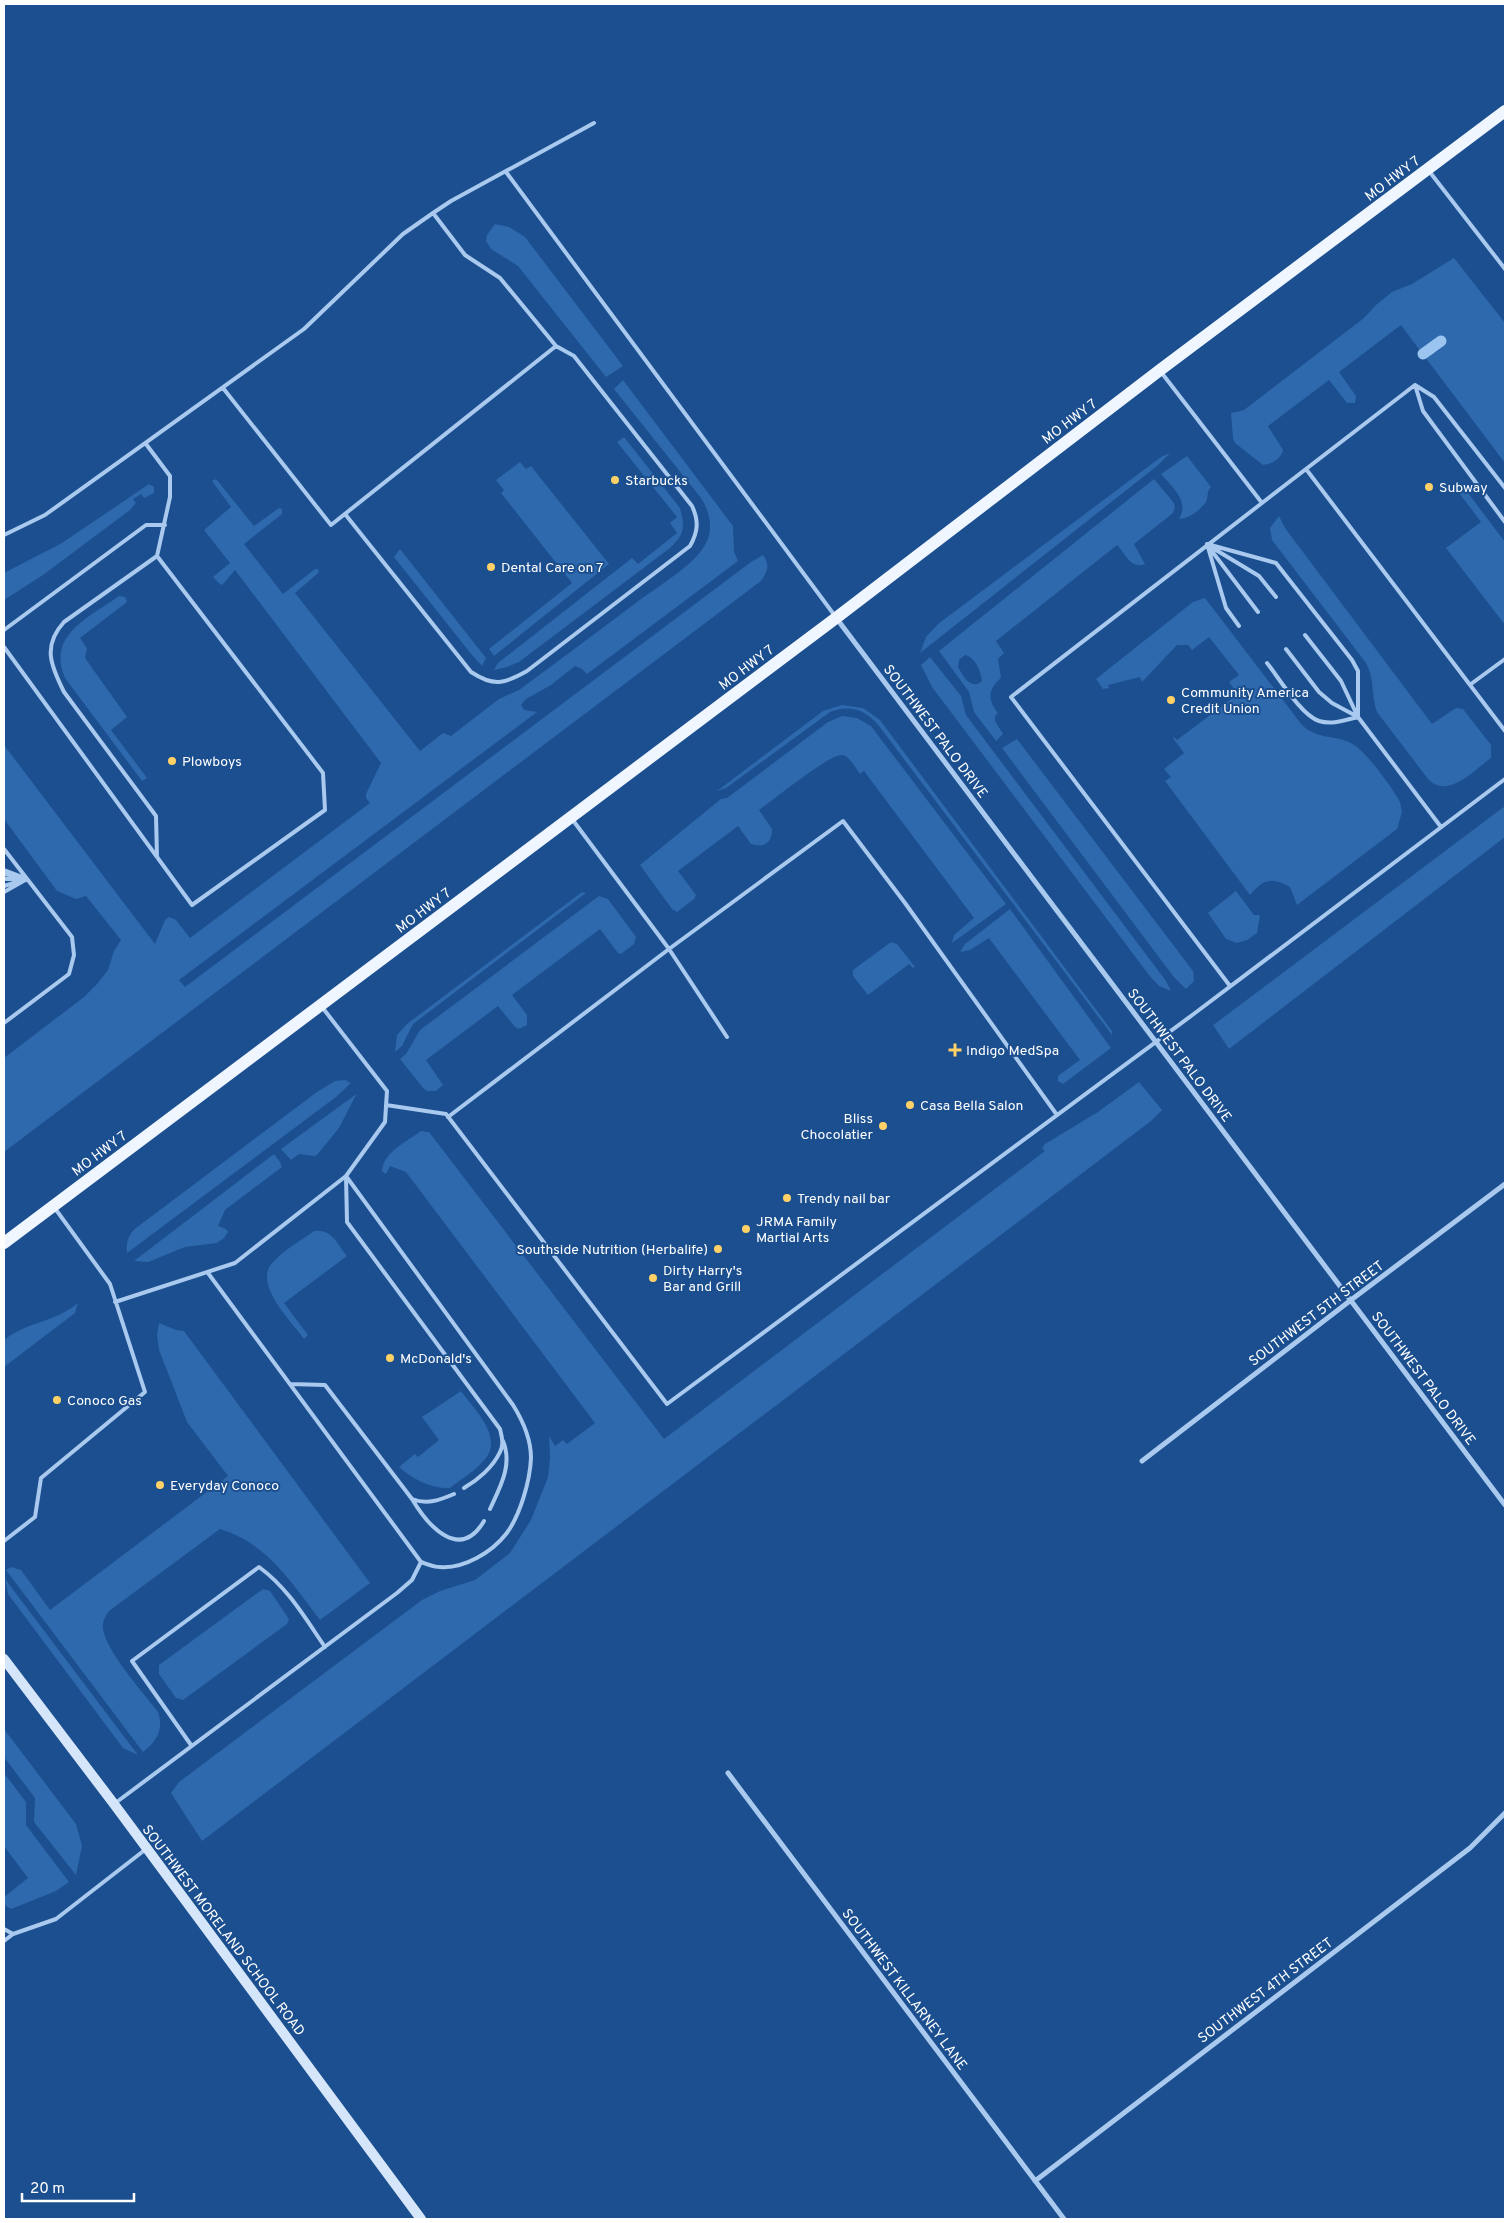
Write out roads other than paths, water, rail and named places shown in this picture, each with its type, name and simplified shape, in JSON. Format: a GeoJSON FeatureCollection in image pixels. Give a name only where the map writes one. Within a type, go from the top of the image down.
{"type":"FeatureCollection","features":[{"type":"Feature","properties":{"kind":"main road","name":"MO HWY 7"},"geometry":{"type":"LineString","coordinates":[[4,1243],[836,618],[1160,370],[1505,111]]}},
{"type":"Feature","properties":{"kind":"main road","name":"SOUTHWEST MORELAND SCHOOL ROAD"},"geometry":{"type":"LineString","coordinates":[[4,1659],[114,1804],[421,2219]]}},
{"type":"Feature","properties":{"kind":"street","name":"SOUTHWEST PALO DRIVE"},"geometry":{"type":"LineString","coordinates":[[836,618],[1505,1505]]}},
{"type":"Feature","properties":{"kind":"street","name":"SOUTHWEST 5TH STREET"},"geometry":{"type":"LineString","coordinates":[[1142,1461],[1505,1184]]}},
{"type":"Feature","properties":{"kind":"street","name":"SOUTHWEST KILLARNEY LANE"},"geometry":{"type":"LineString","coordinates":[[728,1772],[1064,2219]]}},
{"type":"Feature","properties":{"kind":"street","name":"SOUTHWEST 4TH STREET"},"geometry":{"type":"LineString","coordinates":[[1035,2181],[1470,1848],[1505,1813]]}},
{"type":"Feature","properties":{"kind":"lane"},"geometry":{"type":"LineString","coordinates":[[4,534],[45,515],[304,329],[403,234],[451,200],[594,123]]}},
{"type":"Feature","properties":{"kind":"lane"},"geometry":{"type":"LineString","coordinates":[[1428,170],[1505,269]]}},
{"type":"Feature","properties":{"kind":"lane"},"geometry":{"type":"LineString","coordinates":[[506,172],[836,618]]}},
{"type":"Feature","properties":{"kind":"lane"},"geometry":{"type":"LineString","coordinates":[[345,514],[471,672],[483,680],[497,683],[512,680],[527,671],[690,546],[697,534],[697,517],[692,506],[574,356],[556,346],[500,278],[465,255],[433,213]]}},
{"type":"Feature","properties":{"kind":"lane"},"geometry":{"type":"LineString","coordinates":[[223,388],[331,525],[556,346]]}},
{"type":"Feature","properties":{"kind":"lane"},"geometry":{"type":"LineString","coordinates":[[1160,370],[1262,503]]}},
{"type":"Feature","properties":{"kind":"lane"},"geometry":{"type":"LineString","coordinates":[[1230,986],[1011,697],[1415,385]]}},
{"type":"Feature","properties":{"kind":"lane"},"geometry":{"type":"LineString","coordinates":[[1415,385],[1434,397],[1505,488]]}},
{"type":"Feature","properties":{"kind":"lane"},"geometry":{"type":"LineString","coordinates":[[1415,385],[1424,411],[1505,522]]}},
{"type":"Feature","properties":{"kind":"lane"},"geometry":{"type":"LineString","coordinates":[[146,444],[170,476],[170,497],[157,556],[64,622],[55,632],[51,643],[50,657],[64,692],[156,816],[157,858]]}},
{"type":"Feature","properties":{"kind":"lane"},"geometry":{"type":"LineString","coordinates":[[1306,469],[1505,731]]}},
{"type":"Feature","properties":{"kind":"lane"},"geometry":{"type":"LineString","coordinates":[[4,630],[146,525],[164,525]]}},
{"type":"Feature","properties":{"kind":"lane"},"geometry":{"type":"LineString","coordinates":[[1207,544],[1260,576],[1276,598]]}},
{"type":"Feature","properties":{"kind":"lane"},"geometry":{"type":"LineString","coordinates":[[1207,544],[1258,612]]}},
{"type":"Feature","properties":{"kind":"lane"},"geometry":{"type":"LineString","coordinates":[[1207,544],[1226,608],[1239,626]]}},
{"type":"Feature","properties":{"kind":"lane"},"geometry":{"type":"LineString","coordinates":[[1207,544],[1276,563],[1352,660],[1358,671],[1358,717]]}},
{"type":"Feature","properties":{"kind":"lane"},"geometry":{"type":"LineString","coordinates":[[4,648],[192,905],[325,810],[323,773],[157,556]]}},
{"type":"Feature","properties":{"kind":"lane"},"geometry":{"type":"LineString","coordinates":[[1305,635],[1341,681],[1358,717],[1441,827]]}},
{"type":"Feature","properties":{"kind":"lane"},"geometry":{"type":"LineString","coordinates":[[1286,649],[1319,692],[1332,703],[1358,717]]}},
{"type":"Feature","properties":{"kind":"lane"},"geometry":{"type":"LineString","coordinates":[[1471,684],[1505,659]]}},
{"type":"Feature","properties":{"kind":"lane"},"geometry":{"type":"LineString","coordinates":[[1267,663],[1304,711],[1318,720],[1332,722],[1358,717]]}},
{"type":"Feature","properties":{"kind":"lane"},"geometry":{"type":"LineString","coordinates":[[386,1105],[446,1114],[667,1404],[1156,1042],[1505,779]]}},
{"type":"Feature","properties":{"kind":"lane"},"geometry":{"type":"LineString","coordinates":[[570,817],[669,949],[727,1037]]}},
{"type":"Feature","properties":{"kind":"lane"},"geometry":{"type":"LineString","coordinates":[[448,1117],[843,820],[911,910],[1057,1115]]}},
{"type":"Feature","properties":{"kind":"lane"},"geometry":{"type":"LineString","coordinates":[[4,849],[72,937],[74,955],[69,974],[4,1023]]}},
{"type":"Feature","properties":{"kind":"lane"},"geometry":{"type":"LineString","coordinates":[[4,870],[27,879]]}},
{"type":"Feature","properties":{"kind":"lane"},"geometry":{"type":"LineString","coordinates":[[4,874],[27,879]]}},
{"type":"Feature","properties":{"kind":"lane"},"geometry":{"type":"LineString","coordinates":[[4,879],[27,879]]}},
{"type":"Feature","properties":{"kind":"lane"},"geometry":{"type":"LineString","coordinates":[[4,886],[27,879]]}},
{"type":"Feature","properties":{"kind":"lane"},"geometry":{"type":"LineString","coordinates":[[4,892],[27,879]]}},
{"type":"Feature","properties":{"kind":"lane"},"geometry":{"type":"LineString","coordinates":[[115,1302],[235,1263],[346,1176],[385,1122],[387,1091],[320,1006]]}},
{"type":"Feature","properties":{"kind":"lane"},"geometry":{"type":"LineString","coordinates":[[346,1176],[347,1222],[500,1429],[508,1454],[499,1490],[490,1509]]}},
{"type":"Feature","properties":{"kind":"lane"},"geometry":{"type":"LineString","coordinates":[[208,1272],[421,1562],[440,1567],[462,1564],[482,1555],[506,1534],[527,1491],[531,1457],[526,1427],[513,1405],[346,1176]]}},
{"type":"Feature","properties":{"kind":"lane"},"geometry":{"type":"LineString","coordinates":[[4,1541],[36,1517],[41,1478],[145,1392],[110,1284],[53,1206]]}},
{"type":"Feature","properties":{"kind":"lane"},"geometry":{"type":"LineString","coordinates":[[290,1384],[325,1385],[412,1500],[424,1519],[439,1532],[451,1539],[464,1539],[475,1534],[484,1521]]}},
{"type":"Feature","properties":{"kind":"lane"},"geometry":{"type":"LineString","coordinates":[[464,1488],[478,1480],[501,1452],[503,1440]]}},
{"type":"Feature","properties":{"kind":"lane"},"geometry":{"type":"LineString","coordinates":[[412,1500],[423,1504],[441,1500],[454,1494]]}},
{"type":"Feature","properties":{"kind":"lane"},"geometry":{"type":"LineString","coordinates":[[114,1804],[397,1593],[412,1580],[421,1562]]}},
{"type":"Feature","properties":{"kind":"lane"},"geometry":{"type":"LineString","coordinates":[[191,1745],[132,1661],[259,1567],[276,1580],[300,1610],[325,1647]]}},
{"type":"Feature","properties":{"kind":"lane"},"geometry":{"type":"LineString","coordinates":[[4,1941],[13,1934],[56,1919],[146,1849]]}},
{"type":"Feature","properties":{"kind":"lane"},"geometry":{"type":"LineString","coordinates":[[4,1929],[13,1934]]}},
{"type":"Feature","properties":{"kind":"waterway"},"geometry":{"type":"LineString","coordinates":[[1423,354],[1441,341]]}},
{"type":"Feature","properties":{"kind":"place","name":"Starbucks"},"geometry":{"type":"Point","coordinates":[615,480]}},
{"type":"Feature","properties":{"kind":"place","name":"Subway"},"geometry":{"type":"Point","coordinates":[1429,487]}},
{"type":"Feature","properties":{"kind":"place","name":"Dental Care on 7"},"geometry":{"type":"Point","coordinates":[491,567]}},
{"type":"Feature","properties":{"kind":"place","name":"Community America Credit Union"},"geometry":{"type":"Point","coordinates":[1171,700]}},
{"type":"Feature","properties":{"kind":"place","name":"Plowboys"},"geometry":{"type":"Point","coordinates":[172,761]}},
{"type":"Feature","properties":{"kind":"place","name":"Indigo MedSpa"},"geometry":{"type":"Point","coordinates":[955,1050]}},
{"type":"Feature","properties":{"kind":"place","name":"Casa Bella Salon"},"geometry":{"type":"Point","coordinates":[910,1105]}},
{"type":"Feature","properties":{"kind":"place","name":"Bliss Chocolatier"},"geometry":{"type":"Point","coordinates":[883,1126]}},
{"type":"Feature","properties":{"kind":"place","name":"Trendy nail bar"},"geometry":{"type":"Point","coordinates":[787,1198]}},
{"type":"Feature","properties":{"kind":"place","name":"JRMA Family Martial Arts"},"geometry":{"type":"Point","coordinates":[746,1229]}},
{"type":"Feature","properties":{"kind":"place","name":"Southside Nutrition (Herbalife)"},"geometry":{"type":"Point","coordinates":[718,1249]}},
{"type":"Feature","properties":{"kind":"place","name":"Dirty Harry's Bar and Grill"},"geometry":{"type":"Point","coordinates":[653,1278]}},
{"type":"Feature","properties":{"kind":"place","name":"McDonald's"},"geometry":{"type":"Point","coordinates":[390,1358]}},
{"type":"Feature","properties":{"kind":"place","name":"Conoco Gas"},"geometry":{"type":"Point","coordinates":[57,1400]}},
{"type":"Feature","properties":{"kind":"place","name":"Everyday Conoco"},"geometry":{"type":"Point","coordinates":[160,1485]}}]}
